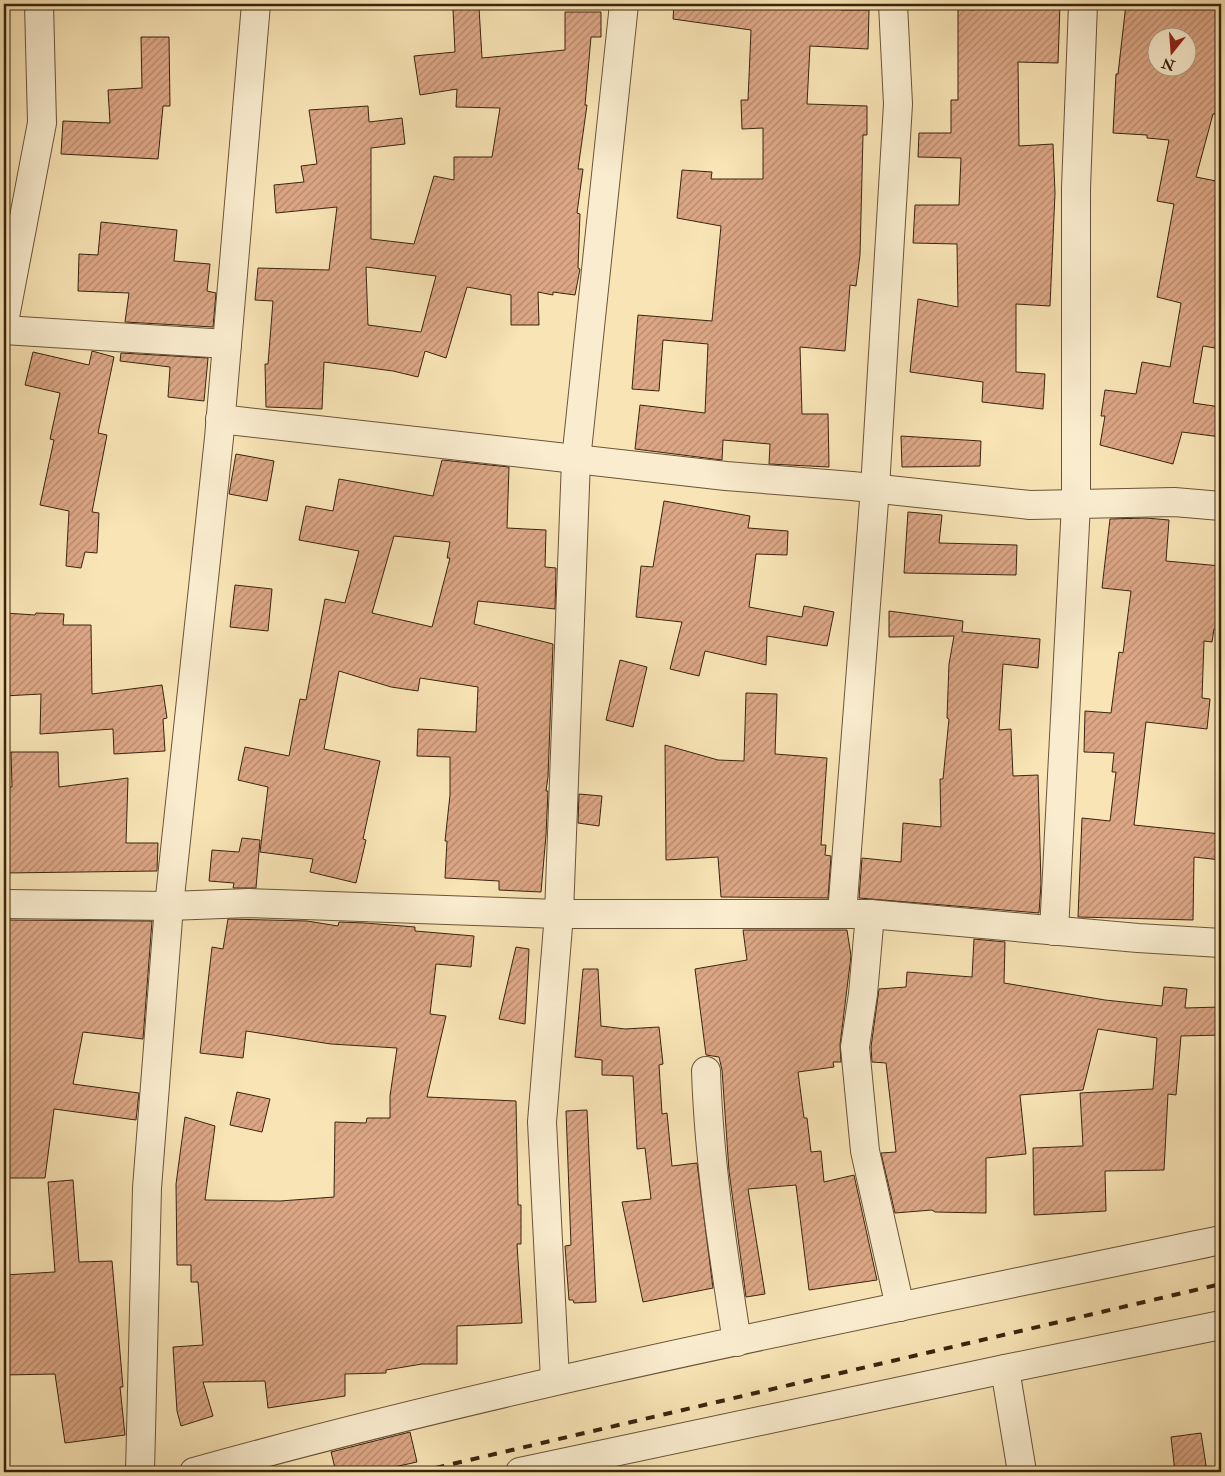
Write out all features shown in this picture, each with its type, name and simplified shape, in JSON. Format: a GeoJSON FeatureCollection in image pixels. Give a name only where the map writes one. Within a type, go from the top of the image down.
{"type":"FeatureCollection","features":[{"type":"Feature","properties":{"kind":"street"},"geometry":{"type":"LineString","coordinates":[[4,322],[42,123],[39,4]]}},
{"type":"Feature","properties":{"kind":"street"},"geometry":{"type":"LineString","coordinates":[[140,1472],[147,1188],[169,906],[220,419],[256,4]]}},
{"type":"Feature","properties":{"kind":"street"},"geometry":{"type":"LineString","coordinates":[[555,1380],[542,1122],[559,914],[576,460],[624,4]]}},
{"type":"Feature","properties":{"kind":"street"},"geometry":{"type":"LineString","coordinates":[[842,914],[875,488],[898,104],[893,4]]}},
{"type":"Feature","properties":{"kind":"street"},"geometry":{"type":"LineString","coordinates":[[1054,931],[1076,504],[1076,188],[1083,4]]}},
{"type":"Feature","properties":{"kind":"street"},"geometry":{"type":"LineString","coordinates":[[4,330],[227,344]]}},
{"type":"Feature","properties":{"kind":"street"},"geometry":{"type":"LineString","coordinates":[[220,419],[726,476],[875,488],[1030,505],[1174,502],[1221,506]]}},
{"type":"Feature","properties":{"kind":"street"},"geometry":{"type":"LineString","coordinates":[[4,904],[169,906],[249,903],[559,914],[870,914],[1054,931],[1221,943]]}},
{"type":"Feature","properties":{"kind":"street"},"geometry":{"type":"LineString","coordinates":[[870,914],[864,994],[855,1047],[865,1151],[900,1307]]}},
{"type":"Feature","properties":{"kind":"street"},"geometry":{"type":"LineString","coordinates":[[706,1071],[708,1110],[721,1237],[737,1342]]}},
{"type":"Feature","properties":{"kind":"street"},"geometry":{"type":"LineString","coordinates":[[194,1472],[298,1443],[555,1380],[1221,1240]]}},
{"type":"Feature","properties":{"kind":"street"},"geometry":{"type":"LineString","coordinates":[[520,1472],[570,1466],[1005,1368],[1221,1325]]}},
{"type":"Feature","properties":{"kind":"street"},"geometry":{"type":"LineString","coordinates":[[1005,1368],[1022,1472]]}},
{"type":"Feature","properties":{"kind":"building"},"geometry":{"type":"Polygon","coordinates":[[[674,4],[841,4],[841,10],[869,10],[868,49],[810,46],[807,104],[867,106],[867,135],[863,135],[860,255],[856,286],[850,285],[845,351],[800,347],[802,414],[828,414],[829,467],[769,464],[770,444],[723,440],[722,460],[635,449],[640,405],[705,413],[708,344],[663,340],[659,391],[632,389],[638,315],[712,321],[721,226],[677,218],[682,170],[712,172],[711,179],[763,179],[763,128],[742,129],[741,100],[748,100],[751,30],[673,19],[674,4]]]}},
{"type":"Feature","properties":{"kind":"building"},"geometry":{"type":"Polygon","coordinates":[[[975,4],[1060,5],[1058,63],[1018,62],[1019,146],[1053,144],[1055,193],[1050,306],[1016,304],[1016,372],[1045,374],[1043,409],[982,402],[983,382],[910,372],[918,299],[958,307],[957,244],[913,243],[915,205],[959,205],[961,158],[918,157],[919,133],[951,133],[951,100],[958,100],[958,8],[974,10],[975,4]]]}},
{"type":"Feature","properties":{"kind":"building"},"geometry":{"type":"Polygon","coordinates":[[[1126,4],[1221,4],[1221,114],[1213,114],[1196,177],[1221,182],[1221,349],[1203,346],[1193,403],[1221,407],[1221,437],[1182,432],[1173,464],[1100,445],[1105,416],[1101,416],[1105,390],[1136,394],[1142,362],[1170,367],[1181,303],[1157,297],[1174,204],[1157,201],[1169,140],[1147,138],[1147,135],[1113,133],[1116,74],[1118,74],[1126,4]]]}},
{"type":"Feature","properties":{"kind":"building"},"geometry":{"type":"Polygon","coordinates":[[[479,8],[482,58],[565,50],[565,12],[601,12],[601,37],[591,37],[585,105],[587,105],[578,169],[583,169],[577,213],[580,214],[578,268],[580,269],[575,295],[553,292],[553,295],[538,292],[539,325],[511,325],[511,295],[467,287],[446,358],[425,351],[418,377],[393,371],[324,362],[322,409],[266,407],[265,364],[268,364],[273,301],[255,300],[258,268],[329,270],[337,207],[276,213],[274,185],[304,182],[301,166],[317,164],[309,110],[368,106],[369,122],[402,118],[405,144],[371,148],[371,239],[414,244],[434,176],[454,180],[454,157],[492,157],[500,108],[456,107],[457,89],[420,95],[414,56],[455,52],[453,9],[479,8]],[[366,267],[368,325],[421,332],[436,276],[366,267]]]}},
{"type":"Feature","properties":{"kind":"building"},"geometry":{"type":"Polygon","coordinates":[[[141,37],[169,37],[170,106],[163,106],[158,159],[61,154],[63,121],[110,123],[108,90],[142,88],[141,37]]]}},
{"type":"Feature","properties":{"kind":"building"},"geometry":{"type":"Polygon","coordinates":[[[101,222],[177,230],[174,261],[210,264],[207,291],[216,293],[213,327],[125,322],[129,293],[78,291],[79,254],[98,255],[101,222]]]}},
{"type":"Feature","properties":{"kind":"building"},"geometry":{"type":"Polygon","coordinates":[[[92,351],[114,357],[98,433],[107,435],[92,512],[99,513],[97,553],[85,552],[81,568],[66,566],[69,511],[40,505],[54,440],[50,439],[60,393],[25,385],[33,352],[89,365],[92,351]]]}},
{"type":"Feature","properties":{"kind":"building"},"geometry":{"type":"Polygon","coordinates":[[[121,353],[208,358],[204,401],[168,397],[170,367],[120,361],[121,353]]]}},
{"type":"Feature","properties":{"kind":"building"},"geometry":{"type":"Polygon","coordinates":[[[901,436],[981,441],[980,466],[902,467],[901,436]]]}},
{"type":"Feature","properties":{"kind":"building"},"geometry":{"type":"Polygon","coordinates":[[[236,454],[274,461],[267,501],[229,494],[236,454]]]}},
{"type":"Feature","properties":{"kind":"building"},"geometry":{"type":"Polygon","coordinates":[[[442,460],[509,467],[507,528],[546,530],[545,567],[556,568],[555,609],[478,601],[474,624],[553,644],[546,791],[548,791],[546,835],[541,892],[499,890],[499,881],[445,878],[447,841],[445,841],[450,795],[450,757],[417,756],[418,729],[476,732],[478,687],[420,678],[418,691],[391,687],[339,671],[324,749],[380,761],[363,839],[366,840],[356,883],[310,872],[313,859],[260,852],[268,787],[238,780],[245,747],[289,756],[300,699],[306,700],[325,599],[345,603],[359,551],[299,540],[306,506],[333,511],[339,479],[433,496],[442,460]],[[394,536],[372,613],[432,627],[450,558],[447,558],[450,542],[394,536]]]}},
{"type":"Feature","properties":{"kind":"building"},"geometry":{"type":"Polygon","coordinates":[[[664,501],[750,516],[748,528],[788,531],[787,555],[756,554],[749,607],[802,617],[804,606],[834,612],[827,646],[767,636],[766,665],[705,651],[699,676],[670,669],[682,622],[636,617],[641,566],[653,567],[664,501]]]}},
{"type":"Feature","properties":{"kind":"building"},"geometry":{"type":"Polygon","coordinates":[[[908,512],[942,515],[939,543],[1017,545],[1016,575],[904,573],[908,512]]]}},
{"type":"Feature","properties":{"kind":"building"},"geometry":{"type":"Polygon","coordinates":[[[1146,518],[1169,520],[1166,561],[1221,566],[1217,629],[1214,629],[1212,642],[1204,641],[1202,698],[1210,699],[1207,729],[1146,722],[1134,825],[1221,834],[1221,860],[1194,857],[1193,920],[1078,917],[1082,818],[1110,821],[1116,772],[1112,772],[1114,753],[1084,752],[1085,711],[1111,713],[1119,652],[1123,653],[1131,591],[1102,588],[1110,519],[1146,518]]]}},
{"type":"Feature","properties":{"kind":"building"},"geometry":{"type":"Polygon","coordinates":[[[235,585],[272,589],[268,631],[230,627],[235,585]]]}},
{"type":"Feature","properties":{"kind":"building"},"geometry":{"type":"Polygon","coordinates":[[[889,611],[963,621],[962,632],[1040,639],[1038,668],[1003,664],[999,730],[1011,729],[1013,776],[1038,775],[1041,884],[1039,913],[859,898],[862,858],[901,862],[903,823],[941,827],[940,779],[943,779],[949,719],[947,718],[949,664],[954,636],[889,637],[889,611]]]}},
{"type":"Feature","properties":{"kind":"building"},"geometry":{"type":"Polygon","coordinates":[[[5,613],[64,614],[63,625],[91,625],[92,694],[162,685],[167,718],[163,719],[165,751],[114,754],[113,729],[40,734],[41,694],[4,696],[5,613]]]}},
{"type":"Feature","properties":{"kind":"building"},"geometry":{"type":"Polygon","coordinates":[[[620,660],[647,667],[633,727],[606,720],[620,660]]]}},
{"type":"Feature","properties":{"kind":"building"},"geometry":{"type":"Polygon","coordinates":[[[746,693],[777,694],[775,754],[827,758],[821,845],[826,845],[825,855],[831,856],[828,898],[721,897],[718,857],[666,860],[665,745],[718,760],[744,761],[746,693]]]}},
{"type":"Feature","properties":{"kind":"building"},"geometry":{"type":"Polygon","coordinates":[[[11,752],[58,752],[59,787],[128,778],[126,843],[158,843],[157,871],[4,873],[4,787],[12,787],[11,752]]]}},
{"type":"Feature","properties":{"kind":"building"},"geometry":{"type":"Polygon","coordinates":[[[579,794],[602,796],[599,826],[578,823],[579,794]]]}},
{"type":"Feature","properties":{"kind":"building"},"geometry":{"type":"Polygon","coordinates":[[[242,838],[260,840],[256,888],[233,888],[234,883],[209,881],[212,850],[239,852],[242,838]]]}},
{"type":"Feature","properties":{"kind":"building"},"geometry":{"type":"Polygon","coordinates":[[[228,919],[307,921],[338,926],[339,922],[365,923],[415,927],[415,931],[474,936],[471,967],[436,964],[430,1014],[446,1016],[427,1097],[516,1101],[518,1205],[521,1205],[521,1244],[517,1244],[522,1323],[457,1326],[457,1364],[422,1364],[386,1370],[386,1373],[345,1374],[345,1396],[268,1408],[265,1381],[203,1382],[213,1416],[181,1426],[177,1411],[173,1347],[203,1345],[198,1282],[191,1282],[191,1265],[177,1265],[176,1184],[185,1117],[215,1126],[205,1200],[280,1201],[334,1197],[335,1122],[366,1123],[367,1118],[390,1118],[390,1096],[397,1048],[331,1044],[246,1031],[243,1058],[200,1053],[212,947],[223,949],[228,919]]]}},
{"type":"Feature","properties":{"kind":"building"},"geometry":{"type":"Polygon","coordinates":[[[4,920],[152,921],[143,1039],[83,1032],[73,1084],[139,1093],[136,1120],[54,1109],[45,1178],[4,1178],[4,920]]]}},
{"type":"Feature","properties":{"kind":"building"},"geometry":{"type":"Polygon","coordinates":[[[743,930],[847,930],[851,956],[840,1045],[841,1062],[833,1062],[834,1067],[798,1072],[804,1118],[807,1118],[811,1152],[821,1151],[824,1182],[854,1175],[877,1280],[809,1290],[796,1185],[748,1189],[765,1294],[746,1297],[729,1171],[722,1070],[719,1057],[706,1055],[695,969],[747,960],[743,930]]]}},
{"type":"Feature","properties":{"kind":"building"},"geometry":{"type":"Polygon","coordinates":[[[974,939],[1005,942],[1004,983],[1105,1000],[1162,1006],[1164,987],[1187,989],[1185,1008],[1221,1007],[1221,1035],[1181,1036],[1176,1095],[1168,1094],[1164,1170],[1105,1171],[1106,1211],[1034,1215],[1033,1148],[1083,1146],[1080,1093],[1153,1089],[1157,1038],[1098,1029],[1083,1090],[1020,1095],[1026,1154],[986,1158],[986,1213],[935,1212],[932,1210],[895,1213],[881,1153],[896,1152],[886,1063],[872,1062],[871,1047],[879,989],[906,987],[907,972],[972,977],[974,939]]]}},
{"type":"Feature","properties":{"kind":"building"},"geometry":{"type":"Polygon","coordinates":[[[516,947],[529,949],[525,1024],[499,1019],[516,947]]]}},
{"type":"Feature","properties":{"kind":"building"},"geometry":{"type":"Polygon","coordinates":[[[583,969],[598,969],[601,1026],[625,1029],[659,1027],[663,1064],[659,1065],[662,1114],[667,1113],[672,1166],[697,1163],[713,1288],[643,1302],[622,1202],[651,1199],[645,1148],[637,1149],[633,1076],[602,1075],[602,1060],[575,1057],[583,969]]]}},
{"type":"Feature","properties":{"kind":"building"},"geometry":{"type":"Polygon","coordinates":[[[237,1092],[270,1099],[262,1132],[230,1125],[237,1092]]]}},
{"type":"Feature","properties":{"kind":"building"},"geometry":{"type":"Polygon","coordinates":[[[587,1110],[596,1302],[574,1303],[573,1300],[569,1300],[565,1246],[571,1245],[566,1111],[587,1110]]]}},
{"type":"Feature","properties":{"kind":"building"},"geometry":{"type":"Polygon","coordinates":[[[73,1180],[79,1262],[112,1261],[123,1387],[120,1387],[125,1435],[65,1443],[55,1374],[4,1375],[4,1275],[55,1272],[48,1182],[73,1180]]]}},
{"type":"Feature","properties":{"kind":"building"},"geometry":{"type":"Polygon","coordinates":[[[410,1432],[417,1462],[371,1472],[336,1472],[331,1452],[410,1432]]]}},
{"type":"Feature","properties":{"kind":"building"},"geometry":{"type":"Polygon","coordinates":[[[1201,1433],[1207,1472],[1175,1472],[1171,1437],[1201,1433]]]}},
{"type":"Feature","properties":{"kind":"railway"},"geometry":{"type":"LineString","coordinates":[[418,1472],[1221,1284]]}}]}
